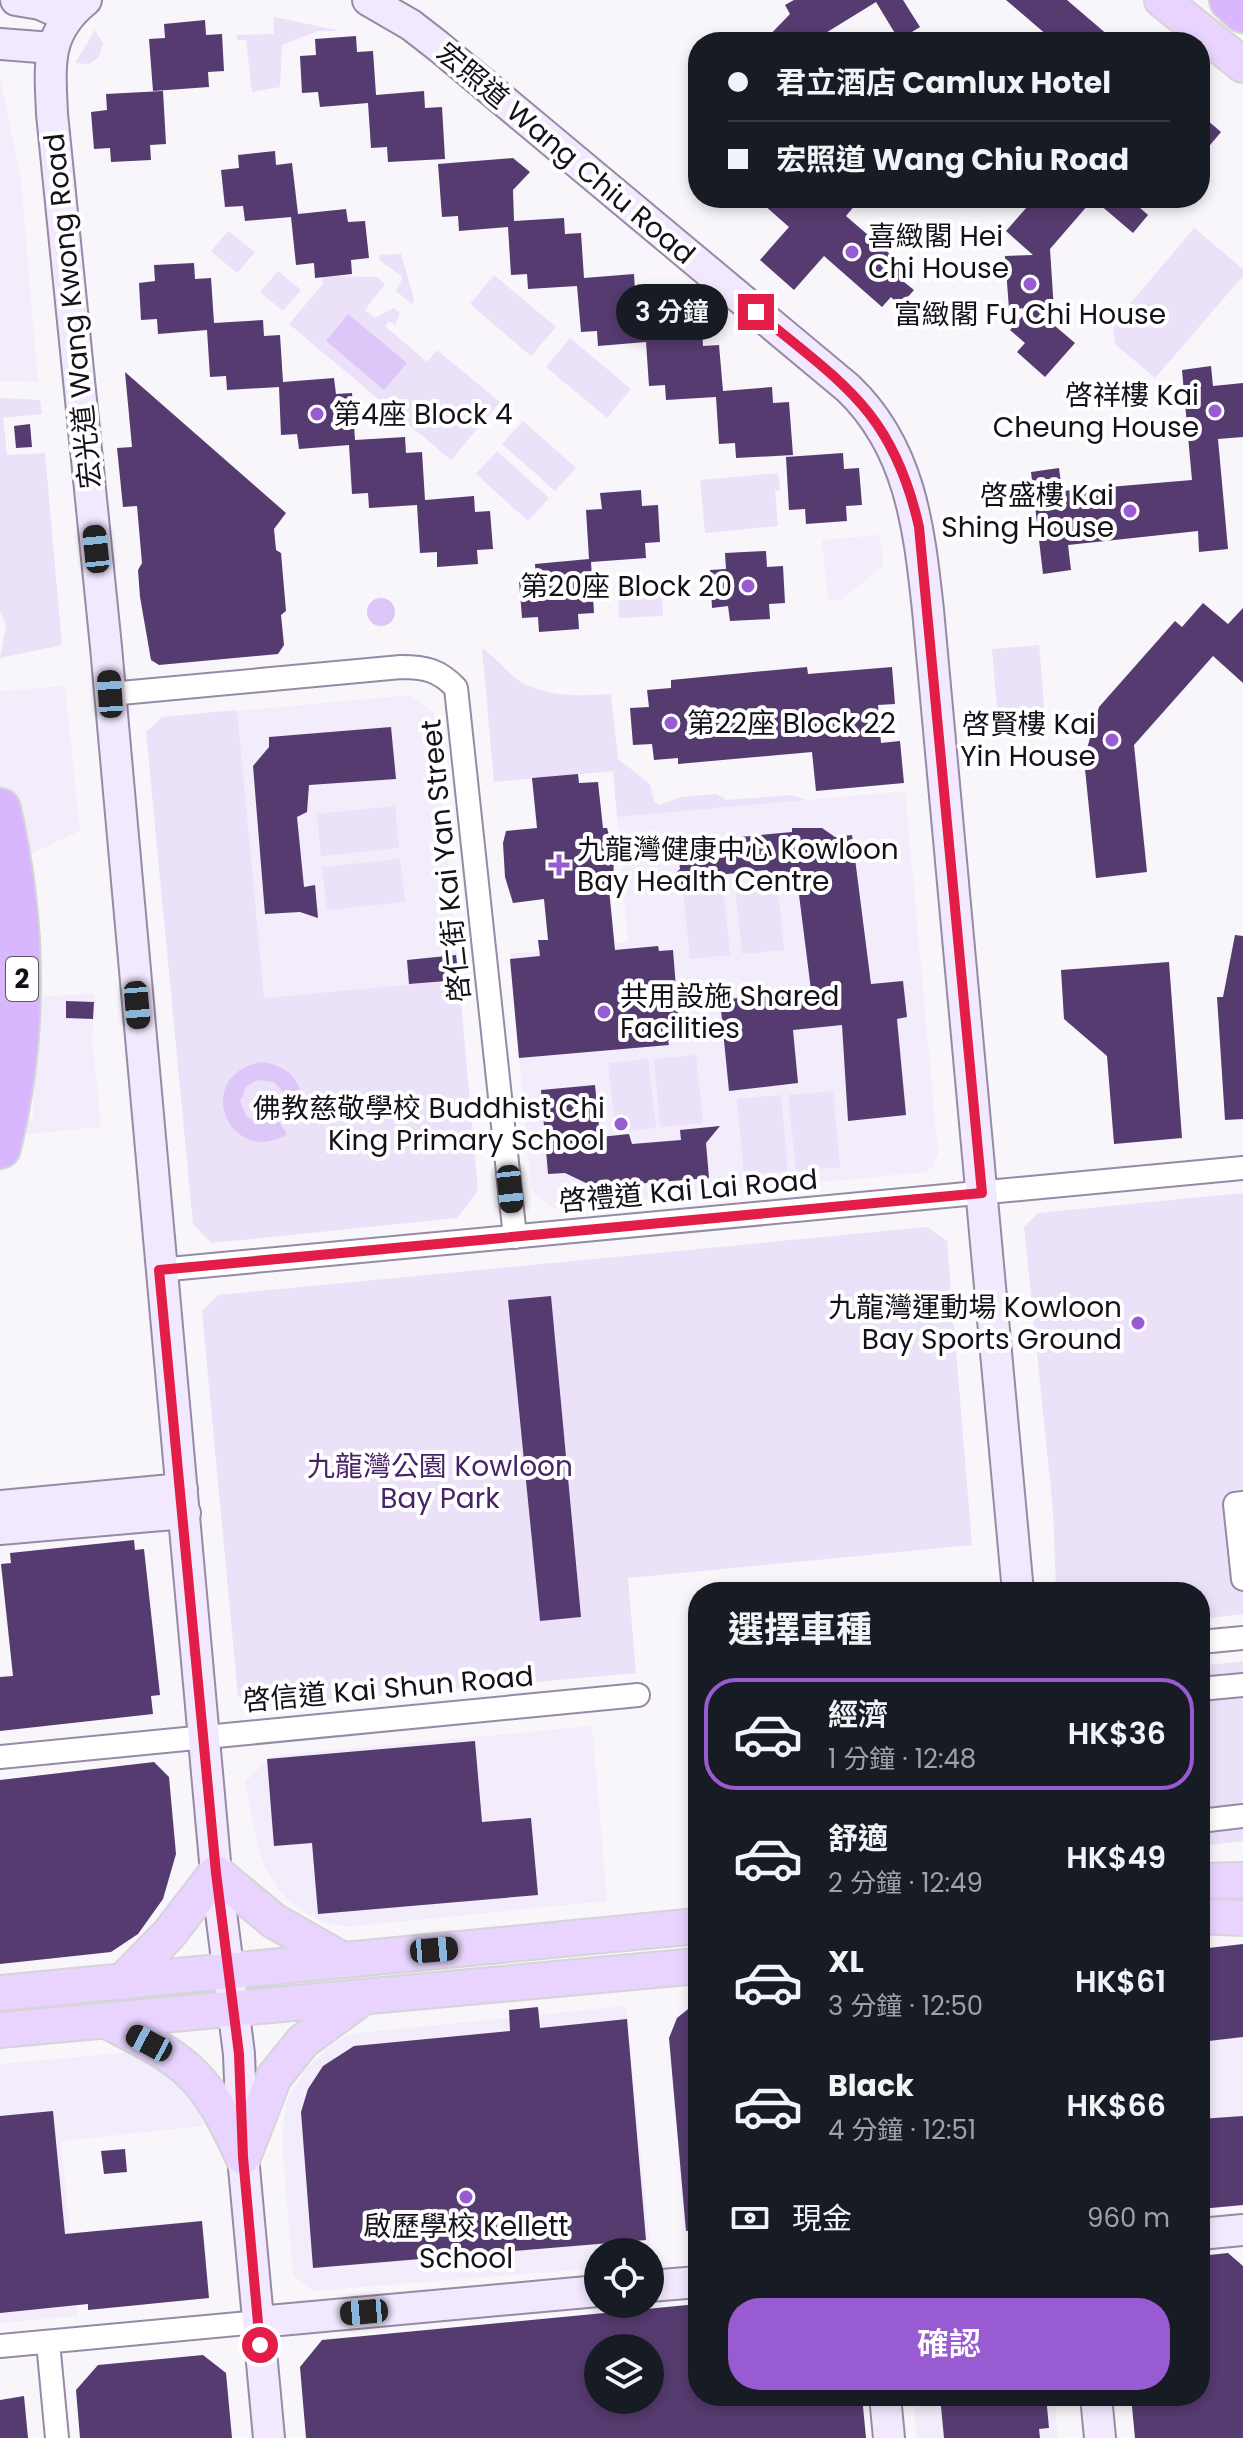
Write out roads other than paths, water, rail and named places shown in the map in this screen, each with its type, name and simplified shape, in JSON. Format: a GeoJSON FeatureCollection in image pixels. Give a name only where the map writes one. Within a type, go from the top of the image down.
{"type":"FeatureCollection","features":[{"type":"Feature","properties":{"kind":"highway"},"geometry":{"type":"LineString","coordinates":[[1230,0],[1243,12]]}},
{"type":"Feature","properties":{"kind":"highway","name":"2"},"geometry":{"type":"LineString","coordinates":[[0,809],[15,891],[22,990],[16,1065],[0,1148]]}},
{"type":"Feature","properties":{"kind":"main road"},"geometry":{"type":"LineString","coordinates":[[1162,0],[1202,32]]}},
{"type":"Feature","properties":{"kind":"main road"},"geometry":{"type":"LineString","coordinates":[[1210,39],[1243,65]]}},
{"type":"Feature","properties":{"kind":"main road"},"geometry":{"type":"LineString","coordinates":[[122,1982],[169,1934],[216,1873],[274,1921],[339,1958]]}},
{"type":"Feature","properties":{"kind":"main road"},"geometry":{"type":"LineString","coordinates":[[1210,1881],[1243,1880]]}},
{"type":"Feature","properties":{"kind":"main road"},"geometry":{"type":"LineString","coordinates":[[1210,1916],[1243,1918]]}},
{"type":"Feature","properties":{"kind":"main road"},"geometry":{"type":"LineString","coordinates":[[0,1993],[339,1958],[688,1927]]}},
{"type":"Feature","properties":{"kind":"main road"},"geometry":{"type":"LineString","coordinates":[[0,2030],[688,1967]]}},
{"type":"Feature","properties":{"kind":"main road"},"geometry":{"type":"LineString","coordinates":[[243,2157],[274,2077],[303,2041],[363,1998]]}},
{"type":"Feature","properties":{"kind":"main road"},"geometry":{"type":"LineString","coordinates":[[107,2021],[170,2053],[198,2077],[220,2108],[243,2157]]}},
{"type":"Feature","properties":{"kind":"street"},"geometry":{"type":"LineString","coordinates":[[0,44],[52,48],[76,8],[16,0]]}},
{"type":"Feature","properties":{"kind":"street","name":"宏照道 Wang Chiu Road"},"geometry":{"type":"LineString","coordinates":[[368,0],[392,12],[438,46],[848,388],[879,424],[897,456],[919,527],[1017,1582]]}},
{"type":"Feature","properties":{"kind":"street","name":"宏光道 Wang Kwong Road"},"geometry":{"type":"LineString","coordinates":[[52,48],[52,114],[110,694],[159,1270],[184,1501],[216,1873],[240,2070],[243,2157],[269,2438]]}},
{"type":"Feature","properties":{"kind":"street","name":"啓仁街 Kai Yan Street"},"geometry":{"type":"LineString","coordinates":[[110,694],[401,667],[424,667],[443,675],[456,688],[515,1237]]}},
{"type":"Feature","properties":{"kind":"street","name":"啓禮道 Kai Lai Road"},"geometry":{"type":"LineString","coordinates":[[159,1270],[1243,1168]]}},
{"type":"Feature","properties":{"kind":"street"},"geometry":{"type":"LineString","coordinates":[[0,1506],[184,1501]]}},
{"type":"Feature","properties":{"kind":"street"},"geometry":{"type":"LineString","coordinates":[[0,1529],[184,1501]]}},
{"type":"Feature","properties":{"kind":"street"},"geometry":{"type":"LineString","coordinates":[[1243,1503],[1235,1504],[1243,1579]]}},
{"type":"Feature","properties":{"kind":"street"},"geometry":{"type":"LineString","coordinates":[[1210,1641],[1243,1638]]}},
{"type":"Feature","properties":{"kind":"street"},"geometry":{"type":"LineString","coordinates":[[1210,1688],[1243,1685]]}},
{"type":"Feature","properties":{"kind":"street","name":"啓信道 Kai Shun Road"},"geometry":{"type":"LineString","coordinates":[[0,1757],[638,1695]]}},
{"type":"Feature","properties":{"kind":"street"},"geometry":{"type":"LineString","coordinates":[[1210,1820],[1243,1816]]}},
{"type":"Feature","properties":{"kind":"street"},"geometry":{"type":"LineString","coordinates":[[1210,2233],[1243,2230]]}},
{"type":"Feature","properties":{"kind":"street"},"geometry":{"type":"LineString","coordinates":[[664,2285],[688,2283]]}},
{"type":"Feature","properties":{"kind":"street"},"geometry":{"type":"LineString","coordinates":[[0,2346],[584,2292]]}},
{"type":"Feature","properties":{"kind":"street"},"geometry":{"type":"LineString","coordinates":[[48,2342],[57,2438]]}},
{"type":"Feature","properties":{"kind":"street"},"geometry":{"type":"LineString","coordinates":[[886,2406],[889,2438]]}},
{"type":"Feature","properties":{"kind":"street"},"geometry":{"type":"LineString","coordinates":[[1097,2406],[1100,2438]]}},
{"type":"Feature","properties":{"kind":"place","name":"喜緻閣 Hei Chi House"},"geometry":{"type":"Point","coordinates":[852,252]}},
{"type":"Feature","properties":{"kind":"place","name":"富緻閣 Fu Chi House"},"geometry":{"type":"Point","coordinates":[1030,284]}},
{"type":"Feature","properties":{"kind":"place","name":"啓祥樓 Kai Cheung House"},"geometry":{"type":"Point","coordinates":[1215,411]}},
{"type":"Feature","properties":{"kind":"place","name":"第4座 Block 4"},"geometry":{"type":"Point","coordinates":[317,414]}},
{"type":"Feature","properties":{"kind":"place","name":"啓盛樓 Kai Shing House"},"geometry":{"type":"Point","coordinates":[1130,511]}},
{"type":"Feature","properties":{"kind":"place","name":"第20座 Block 20"},"geometry":{"type":"Point","coordinates":[748,586]}},
{"type":"Feature","properties":{"kind":"place","name":"第22座 Block 22"},"geometry":{"type":"Point","coordinates":[671,723]}},
{"type":"Feature","properties":{"kind":"place","name":"啓賢樓 Kai Yin House"},"geometry":{"type":"Point","coordinates":[1112,740]}},
{"type":"Feature","properties":{"kind":"place","name":"九龍灣健康中心 Kowloon Bay Health Centre"},"geometry":{"type":"Point","coordinates":[559,865]}},
{"type":"Feature","properties":{"kind":"place","name":"共用設施 Shared Facilities"},"geometry":{"type":"Point","coordinates":[604,1012]}},
{"type":"Feature","properties":{"kind":"place","name":"佛教慈敬學校 Buddhist Chi King Primary School"},"geometry":{"type":"Point","coordinates":[621,1124]}},
{"type":"Feature","properties":{"kind":"place","name":"九龍灣運動場 Kowloon Bay Sports Ground"},"geometry":{"type":"Point","coordinates":[1138,1323]}},
{"type":"Feature","properties":{"kind":"place","name":"啟歷學校 Kellett School"},"geometry":{"type":"Point","coordinates":[466,2197]}},
{"type":"Feature","properties":{"kind":"park label","name":"九龍灣公園 Kowloon Bay Park"},"geometry":{"type":"Point","coordinates":[440,1482]}}]}
